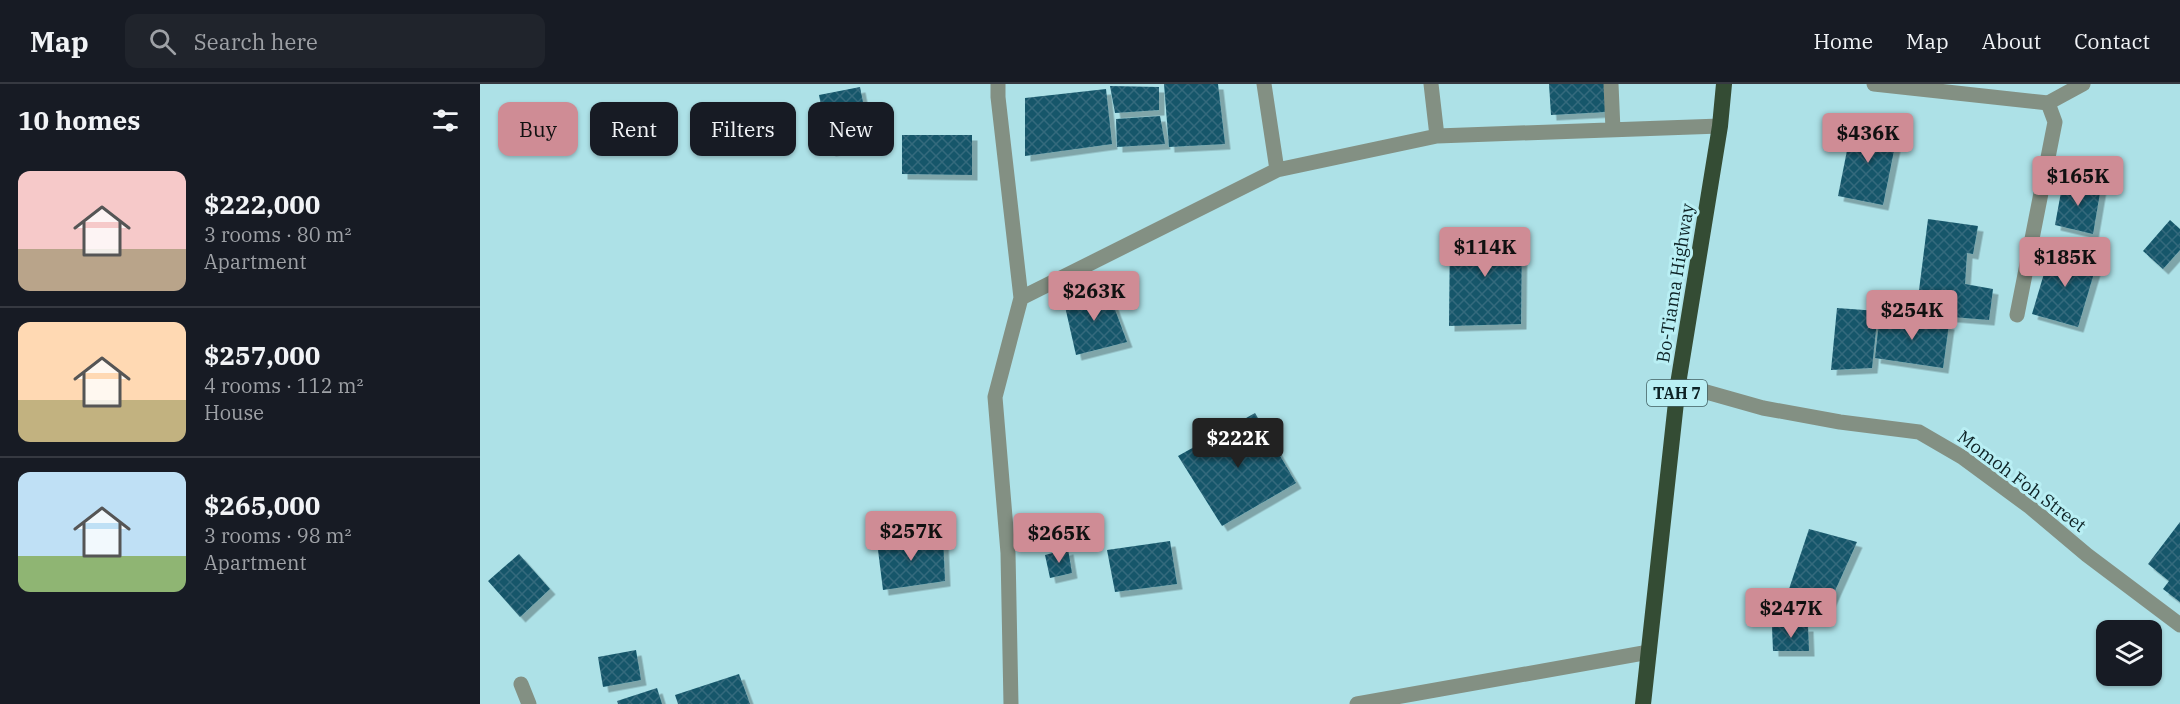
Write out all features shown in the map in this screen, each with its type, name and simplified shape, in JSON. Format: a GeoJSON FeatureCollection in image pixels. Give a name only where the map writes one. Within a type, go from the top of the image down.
{"type":"FeatureCollection","features":[{"type":"Feature","properties":{"kind":"highway","name":"Bo-Tiama Highway"},"geometry":{"type":"LineString","coordinates":[[1643,704],[1678,384],[1720,126],[1724,84]]}},
{"type":"Feature","properties":{"kind":"street"},"geometry":{"type":"LineString","coordinates":[[998,84],[1021,298],[995,397],[1008,553],[1011,704]]}},
{"type":"Feature","properties":{"kind":"street"},"geometry":{"type":"LineString","coordinates":[[1264,84],[1277,170]]}},
{"type":"Feature","properties":{"kind":"street"},"geometry":{"type":"LineString","coordinates":[[1431,84],[1437,136]]}},
{"type":"Feature","properties":{"kind":"street"},"geometry":{"type":"LineString","coordinates":[[1611,84],[1613,130]]}},
{"type":"Feature","properties":{"kind":"street"},"geometry":{"type":"LineString","coordinates":[[1874,84],[2048,103],[2083,84]]}},
{"type":"Feature","properties":{"kind":"street"},"geometry":{"type":"LineString","coordinates":[[2017,315],[2055,122],[2048,103]]}},
{"type":"Feature","properties":{"kind":"street"},"geometry":{"type":"LineString","coordinates":[[1021,298],[1277,170],[1437,136],[1720,126]]}},
{"type":"Feature","properties":{"kind":"street","name":"Momoh Foh Street"},"geometry":{"type":"LineString","coordinates":[[1678,384],[1763,408],[1840,422],[1919,432],[1962,457],[2030,507],[2087,555],[2180,625]]}},
{"type":"Feature","properties":{"kind":"street"},"geometry":{"type":"LineString","coordinates":[[1357,704],[1648,652]]}},
{"type":"Feature","properties":{"kind":"street"},"geometry":{"type":"LineString","coordinates":[[521,684],[529,704]]}},
{"type":"Feature","properties":{"kind":"building"},"geometry":{"type":"Polygon","coordinates":[[[1164,84],[1218,84],[1225,144],[1169,147],[1164,84]]]}},
{"type":"Feature","properties":{"kind":"building"},"geometry":{"type":"Polygon","coordinates":[[[1549,84],[1605,84],[1606,112],[1551,115],[1549,84]]]}},
{"type":"Feature","properties":{"kind":"building"},"geometry":{"type":"Polygon","coordinates":[[[1110,86],[1159,87],[1159,110],[1115,113],[1110,86]]]}},
{"type":"Feature","properties":{"kind":"building"},"geometry":{"type":"Polygon","coordinates":[[[860,87],[863,102],[820,102],[819,95],[860,87]]]}},
{"type":"Feature","properties":{"kind":"building"},"geometry":{"type":"Polygon","coordinates":[[[1106,89],[1112,144],[1025,156],[1025,98],[1106,89]]]}},
{"type":"Feature","properties":{"kind":"building"},"geometry":{"type":"Polygon","coordinates":[[[1160,116],[1165,144],[1117,147],[1116,119],[1160,116]]]}},
{"type":"Feature","properties":{"kind":"building"},"geometry":{"type":"Polygon","coordinates":[[[1852,125],[1898,131],[1883,205],[1838,196],[1852,125]]]}},
{"type":"Feature","properties":{"kind":"building"},"geometry":{"type":"Polygon","coordinates":[[[902,135],[972,135],[972,175],[902,174],[902,135]]]}},
{"type":"Feature","properties":{"kind":"building"},"geometry":{"type":"Polygon","coordinates":[[[2063,181],[2101,187],[2093,234],[2055,225],[2063,181]]]}},
{"type":"Feature","properties":{"kind":"building"},"geometry":{"type":"Polygon","coordinates":[[[1928,219],[1978,226],[1973,254],[1967,253],[1965,284],[1993,289],[1989,320],[1916,314],[1928,219]]]}},
{"type":"Feature","properties":{"kind":"building"},"geometry":{"type":"Polygon","coordinates":[[[2170,220],[2180,229],[2180,250],[2163,269],[2143,251],[2170,220]]]}},
{"type":"Feature","properties":{"kind":"building"},"geometry":{"type":"Polygon","coordinates":[[[1450,230],[1522,232],[1521,324],[1449,326],[1450,230]]]}},
{"type":"Feature","properties":{"kind":"building"},"geometry":{"type":"Polygon","coordinates":[[[2051,250],[2097,263],[2078,327],[2032,314],[2051,250]]]}},
{"type":"Feature","properties":{"kind":"building"},"geometry":{"type":"Polygon","coordinates":[[[1107,288],[1127,342],[1076,355],[1064,302],[1107,288]]]}},
{"type":"Feature","properties":{"kind":"building"},"geometry":{"type":"Polygon","coordinates":[[[1837,308],[1878,311],[1872,368],[1831,370],[1837,308]]]}},
{"type":"Feature","properties":{"kind":"building"},"geometry":{"type":"Polygon","coordinates":[[[1880,313],[1949,324],[1943,368],[1875,358],[1880,313]]]}},
{"type":"Feature","properties":{"kind":"building"},"geometry":{"type":"Polygon","coordinates":[[[1255,413],[1296,483],[1222,526],[1178,456],[1255,413]]]}},
{"type":"Feature","properties":{"kind":"building"},"geometry":{"type":"Polygon","coordinates":[[[2180,522],[2180,602],[2163,589],[2169,581],[2148,564],[2180,522]]]}},
{"type":"Feature","properties":{"kind":"building"},"geometry":{"type":"Polygon","coordinates":[[[1809,529],[1857,542],[1830,602],[1788,592],[1809,529]]]}},
{"type":"Feature","properties":{"kind":"building"},"geometry":{"type":"Polygon","coordinates":[[[943,537],[945,581],[883,590],[877,542],[943,537]]]}},
{"type":"Feature","properties":{"kind":"building"},"geometry":{"type":"Polygon","coordinates":[[[1170,541],[1177,584],[1115,592],[1107,550],[1170,541]]]}},
{"type":"Feature","properties":{"kind":"building"},"geometry":{"type":"Polygon","coordinates":[[[1068,549],[1072,573],[1050,578],[1045,555],[1068,549]]]}},
{"type":"Feature","properties":{"kind":"building"},"geometry":{"type":"Polygon","coordinates":[[[519,554],[550,589],[520,617],[488,581],[519,554]]]}},
{"type":"Feature","properties":{"kind":"building"},"geometry":{"type":"Polygon","coordinates":[[[1808,626],[1809,651],[1773,651],[1772,627],[1808,626]]]}},
{"type":"Feature","properties":{"kind":"building"},"geometry":{"type":"Polygon","coordinates":[[[636,650],[641,680],[603,687],[598,657],[636,650]]]}},
{"type":"Feature","properties":{"kind":"building"},"geometry":{"type":"Polygon","coordinates":[[[739,674],[750,704],[678,704],[675,695],[739,674]]]}},
{"type":"Feature","properties":{"kind":"building"},"geometry":{"type":"Polygon","coordinates":[[[657,688],[662,704],[618,704],[617,701],[657,688]]]}}]}
